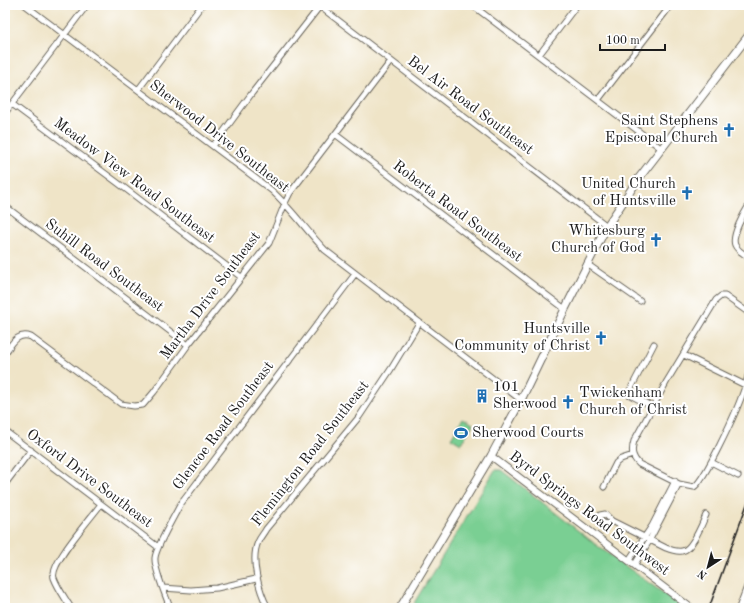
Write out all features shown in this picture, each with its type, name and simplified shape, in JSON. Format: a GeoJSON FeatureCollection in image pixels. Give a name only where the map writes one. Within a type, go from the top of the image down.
{"type":"FeatureCollection","features":[{"type":"Feature","properties":{"kind":"main road"},"geometry":{"type":"LineString","coordinates":[[400,608],[491,456],[521,400],[607,226],[635,183],[749,35]]}},
{"type":"Feature","properties":{"kind":"main road"},"geometry":{"type":"LineString","coordinates":[[740,608],[749,584]]}},
{"type":"Feature","properties":{"kind":"street","name":"Sherwood Drive Southeast"},"geometry":{"type":"LineString","coordinates":[[25,5],[271,190],[285,203],[325,250],[521,400]]}},
{"type":"Feature","properties":{"kind":"street"},"geometry":{"type":"LineString","coordinates":[[5,113],[87,5]]}},
{"type":"Feature","properties":{"kind":"street"},"geometry":{"type":"LineString","coordinates":[[138,90],[202,5]]}},
{"type":"Feature","properties":{"kind":"street"},"geometry":{"type":"LineString","coordinates":[[213,146],[319,5]]}},
{"type":"Feature","properties":{"kind":"street","name":"Bel Air Road Southeast"},"geometry":{"type":"LineString","coordinates":[[319,5],[607,226]]}},
{"type":"Feature","properties":{"kind":"street"},"geometry":{"type":"LineString","coordinates":[[472,5],[662,149]]}},
{"type":"Feature","properties":{"kind":"street"},"geometry":{"type":"LineString","coordinates":[[479,10],[483,5]]}},
{"type":"Feature","properties":{"kind":"street"},"geometry":{"type":"LineString","coordinates":[[538,55],[577,5]]}},
{"type":"Feature","properties":{"kind":"street"},"geometry":{"type":"LineString","coordinates":[[598,100],[671,5]]}},
{"type":"Feature","properties":{"kind":"street","name":"Martha Drive Southeast"},"geometry":{"type":"LineString","coordinates":[[5,353],[20,336],[25,335],[31,337],[121,404],[134,406],[143,405],[188,345],[269,243],[290,193],[391,61]]}},
{"type":"Feature","properties":{"kind":"street","name":"Meadow View Road Southeast"},"geometry":{"type":"LineString","coordinates":[[12,104],[118,182],[241,277]]}},
{"type":"Feature","properties":{"kind":"street","name":"Roberta Road Southeast"},"geometry":{"type":"LineString","coordinates":[[335,134],[565,309]]}},
{"type":"Feature","properties":{"kind":"street"},"geometry":{"type":"LineString","coordinates":[[747,256],[739,250],[734,241],[737,228],[749,205]]}},
{"type":"Feature","properties":{"kind":"street","name":"Suhill Road Southeast"},"geometry":{"type":"LineString","coordinates":[[5,206],[188,345]]}},
{"type":"Feature","properties":{"kind":"street"},"geometry":{"type":"LineString","coordinates":[[587,264],[640,301]]}},
{"type":"Feature","properties":{"kind":"street","name":"Glencoe Road Southeast"},"geometry":{"type":"LineString","coordinates":[[170,608],[156,568],[155,558],[158,547],[180,505],[355,274]]}},
{"type":"Feature","properties":{"kind":"street"},"geometry":{"type":"LineString","coordinates":[[749,313],[725,296],[721,296],[716,300],[667,381],[634,441],[632,448],[634,460],[639,464],[677,482],[694,487],[698,485],[734,414],[749,372]]}},
{"type":"Feature","properties":{"kind":"street","name":"Flemington Road Southeast"},"geometry":{"type":"LineString","coordinates":[[268,608],[258,587],[256,579],[255,559],[260,538],[359,417],[419,323]]}},
{"type":"Feature","properties":{"kind":"street"},"geometry":{"type":"LineString","coordinates":[[653,407],[628,394],[654,344]]}},
{"type":"Feature","properties":{"kind":"street"},"geometry":{"type":"LineString","coordinates":[[684,355],[745,385]]}},
{"type":"Feature","properties":{"kind":"street","name":"Oxford Drive Southeast"},"geometry":{"type":"LineString","coordinates":[[5,430],[158,547]]}},
{"type":"Feature","properties":{"kind":"street"},"geometry":{"type":"LineString","coordinates":[[5,484],[31,450]]}},
{"type":"Feature","properties":{"kind":"street"},"geometry":{"type":"LineString","coordinates":[[604,487],[616,464],[621,459],[632,454]]}},
{"type":"Feature","properties":{"kind":"street","name":"Byrd Springs Road Southwest"},"geometry":{"type":"LineString","coordinates":[[491,456],[691,608]]}},
{"type":"Feature","properties":{"kind":"street"},"geometry":{"type":"LineString","coordinates":[[711,462],[738,476]]}},
{"type":"Feature","properties":{"kind":"street"},"geometry":{"type":"LineString","coordinates":[[632,562],[677,482]]}},
{"type":"Feature","properties":{"kind":"street"},"geometry":{"type":"LineString","coordinates":[[632,562],[650,540],[677,482]]}},
{"type":"Feature","properties":{"kind":"street"},"geometry":{"type":"LineString","coordinates":[[72,608],[54,578],[54,571],[64,552],[101,504]]}},
{"type":"Feature","properties":{"kind":"street"},"geometry":{"type":"LineString","coordinates":[[612,520],[676,552],[683,551],[690,547],[706,515]]}},
{"type":"Feature","properties":{"kind":"street"},"geometry":{"type":"LineString","coordinates":[[163,588],[191,590],[217,588],[256,579]]}},
{"type":"Feature","properties":{"kind":"green space","name":"Sherwood Courts"},"geometry":{"type":"Polygon","coordinates":[[[463,418],[473,424],[461,444],[451,438],[463,418]]]}},
{"type":"Feature","properties":{"kind":"green space"},"geometry":{"type":"Polygon","coordinates":[[[495,470],[501,470],[599,547],[684,608],[421,608],[414,603],[495,470]]]}},
{"type":"Feature","properties":{"kind":"railway"},"geometry":{"type":"LineString","coordinates":[[709,608],[749,499]]}},
{"type":"Feature","properties":{"kind":"place","name":"Saint Stephens Episcopal Church"},"geometry":{"type":"Point","coordinates":[729,130]}},
{"type":"Feature","properties":{"kind":"place","name":"United Church of Huntsville"},"geometry":{"type":"Point","coordinates":[687,193]}},
{"type":"Feature","properties":{"kind":"place","name":"Whitesburg Church of God"},"geometry":{"type":"Point","coordinates":[656,240]}},
{"type":"Feature","properties":{"kind":"place","name":"Huntsville Community of Christ"},"geometry":{"type":"Point","coordinates":[601,338]}},
{"type":"Feature","properties":{"kind":"place","name":"101 Sherwood"},"geometry":{"type":"Point","coordinates":[482,396]}},
{"type":"Feature","properties":{"kind":"place","name":"Twickenham Church of Christ"},"geometry":{"type":"Point","coordinates":[568,402]}},
{"type":"Feature","properties":{"kind":"place","name":"Sherwood Courts"},"geometry":{"type":"Point","coordinates":[461,433]}}]}
